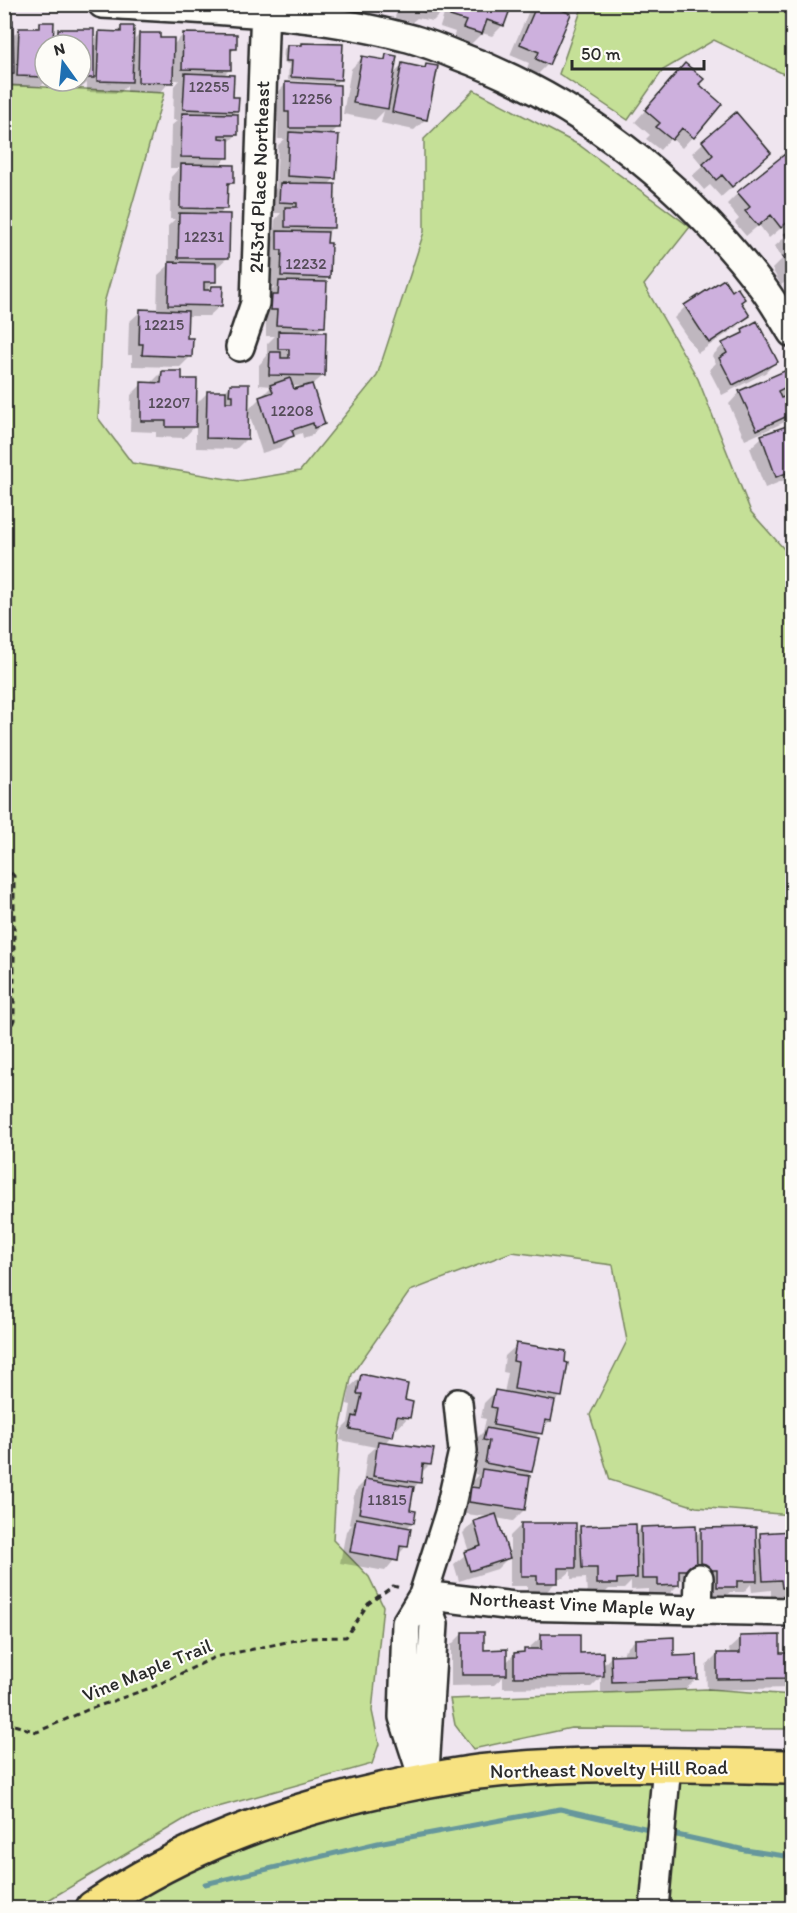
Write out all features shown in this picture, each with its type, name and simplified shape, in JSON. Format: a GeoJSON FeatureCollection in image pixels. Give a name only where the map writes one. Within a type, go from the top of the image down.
{"type":"FeatureCollection","features":[{"type":"Feature","properties":{"kind":"main road","name":"Northeast Novelty Hill Road"},"geometry":{"type":"LineString","coordinates":[[93,1908],[156,1869],[247,1828],[303,1809],[424,1781],[486,1771],[552,1767],[667,1765],[792,1767]]}},
{"type":"Feature","properties":{"kind":"street"},"geometry":{"type":"LineString","coordinates":[[102,4],[265,9],[405,37],[484,65],[531,87],[613,138],[694,208],[761,285],[792,333]]}},
{"type":"Feature","properties":{"kind":"street","name":"243rd Place Northeast"},"geometry":{"type":"LineString","coordinates":[[240,347],[255,303],[265,9]]}},
{"type":"Feature","properties":{"kind":"street"},"geometry":{"type":"LineString","coordinates":[[424,1781],[403,1717],[406,1623],[423,1594],[449,1513],[463,1451],[458,1403]]}},
{"type":"Feature","properties":{"kind":"street"},"geometry":{"type":"LineString","coordinates":[[698,1610],[699,1578]]}},
{"type":"Feature","properties":{"kind":"street","name":"Northeast Vine Maple Way"},"geometry":{"type":"LineString","coordinates":[[423,1594],[514,1605],[792,1612]]}},
{"type":"Feature","properties":{"kind":"street"},"geometry":{"type":"LineString","coordinates":[[654,1908],[667,1765]]}},
{"type":"Feature","properties":{"kind":"path"},"geometry":{"type":"LineString","coordinates":[[4,865],[14,876],[14,1020],[4,1045]]}},
{"type":"Feature","properties":{"kind":"path","name":"Vine Maple Trail"},"geometry":{"type":"LineString","coordinates":[[4,1722],[37,1732],[87,1710],[153,1687],[215,1657],[306,1638],[346,1637],[368,1604],[393,1586],[423,1594]]}},
{"type":"Feature","properties":{"kind":"green space"},"geometry":{"type":"Polygon","coordinates":[[[583,5],[792,5],[792,78],[714,40],[663,70],[628,120],[559,74],[583,5]]]}},
{"type":"Feature","properties":{"kind":"green space"},"geometry":{"type":"Polygon","coordinates":[[[5,85],[33,86],[33,93],[93,93],[93,89],[164,93],[104,303],[98,418],[132,463],[239,481],[300,471],[377,376],[424,232],[424,139],[474,90],[579,145],[690,227],[644,285],[698,379],[751,512],[792,558],[792,1515],[696,1507],[610,1480],[590,1415],[627,1341],[613,1265],[512,1252],[410,1291],[352,1374],[339,1434],[333,1540],[369,1577],[383,1606],[372,1711],[379,1744],[372,1764],[193,1814],[35,1908],[4,1908],[5,85]]]}},
{"type":"Feature","properties":{"kind":"green space"},"geometry":{"type":"Polygon","coordinates":[[[708,1689],[792,1695],[792,1729],[571,1728],[473,1749],[455,1725],[450,1699],[708,1689]]]}},
{"type":"Feature","properties":{"kind":"green space"},"geometry":{"type":"Polygon","coordinates":[[[792,1763],[792,1908],[121,1908],[172,1872],[350,1797],[792,1763]]]}},
{"type":"Feature","properties":{"kind":"building"},"geometry":{"type":"Polygon","coordinates":[[[406,4],[447,4],[446,11],[426,7],[425,12],[405,7],[406,4]]]}},
{"type":"Feature","properties":{"kind":"building"},"geometry":{"type":"Polygon","coordinates":[[[454,4],[512,4],[504,26],[487,20],[482,34],[463,28],[466,21],[450,16],[454,4]]]}},
{"type":"Feature","properties":{"kind":"building"},"geometry":{"type":"Polygon","coordinates":[[[537,4],[549,4],[571,14],[549,65],[536,59],[539,52],[520,44],[537,4]]]}},
{"type":"Feature","properties":{"kind":"building"},"geometry":{"type":"Polygon","coordinates":[[[4,20],[13,20],[14,74],[4,75],[4,20]]]}},
{"type":"Feature","properties":{"kind":"building"},"geometry":{"type":"Polygon","coordinates":[[[40,22],[54,22],[54,33],[33,33],[33,77],[17,76],[19,28],[40,28],[40,22]]]}},
{"type":"Feature","properties":{"kind":"building"},"geometry":{"type":"Polygon","coordinates":[[[121,26],[134,26],[132,82],[97,81],[99,31],[121,32],[121,26]]]}},
{"type":"Feature","properties":{"kind":"building"},"geometry":{"type":"Polygon","coordinates":[[[58,29],[94,29],[94,78],[93,33],[58,33],[58,29]]]}},
{"type":"Feature","properties":{"kind":"building"},"geometry":{"type":"Polygon","coordinates":[[[139,33],[160,33],[160,38],[174,38],[173,83],[138,82],[139,33]]]}},
{"type":"Feature","properties":{"kind":"building"},"geometry":{"type":"Polygon","coordinates":[[[183,33],[237,34],[237,49],[231,49],[231,70],[182,69],[183,33]]]}},
{"type":"Feature","properties":{"kind":"building"},"geometry":{"type":"Polygon","coordinates":[[[302,43],[343,44],[341,80],[291,77],[292,61],[286,61],[287,45],[302,45],[302,43]]]}},
{"type":"Feature","properties":{"kind":"building"},"geometry":{"type":"Polygon","coordinates":[[[386,54],[397,56],[388,109],[353,103],[362,56],[385,60],[386,54]]]}},
{"type":"Feature","properties":{"kind":"building"},"geometry":{"type":"Polygon","coordinates":[[[402,63],[425,68],[426,64],[438,66],[427,120],[392,112],[402,63]]]}},
{"type":"Feature","properties":{"kind":"building"},"geometry":{"type":"Polygon","coordinates":[[[685,63],[704,79],[699,84],[722,104],[694,138],[682,128],[672,140],[656,127],[660,123],[645,110],[685,63]]]}},
{"type":"Feature","properties":{"kind":"building"},"geometry":{"type":"Polygon","coordinates":[[[185,73],[234,75],[233,97],[239,97],[238,111],[183,109],[185,73]]]}},
{"type":"Feature","properties":{"kind":"building"},"geometry":{"type":"Polygon","coordinates":[[[285,82],[340,85],[340,128],[289,128],[289,112],[285,112],[285,82]]]}},
{"type":"Feature","properties":{"kind":"building"},"geometry":{"type":"Polygon","coordinates":[[[736,112],[771,153],[732,187],[722,175],[716,180],[703,164],[713,155],[702,141],[736,112]]]}},
{"type":"Feature","properties":{"kind":"building"},"geometry":{"type":"Polygon","coordinates":[[[182,113],[238,114],[238,135],[219,135],[219,138],[229,139],[229,158],[181,157],[182,113]]]}},
{"type":"Feature","properties":{"kind":"building"},"geometry":{"type":"Polygon","coordinates":[[[289,132],[339,135],[336,179],[287,176],[289,132]]]}},
{"type":"Feature","properties":{"kind":"building"},"geometry":{"type":"Polygon","coordinates":[[[785,154],[792,163],[787,168],[792,175],[792,218],[781,228],[771,215],[758,226],[745,211],[750,207],[737,192],[785,154]]]}},
{"type":"Feature","properties":{"kind":"building"},"geometry":{"type":"Polygon","coordinates":[[[181,164],[234,165],[234,183],[228,183],[227,209],[180,208],[181,164]]]}},
{"type":"Feature","properties":{"kind":"building"},"geometry":{"type":"Polygon","coordinates":[[[280,183],[335,184],[334,228],[285,227],[285,207],[297,207],[297,203],[279,202],[280,183]]]}},
{"type":"Feature","properties":{"kind":"building"},"geometry":{"type":"Polygon","coordinates":[[[179,213],[230,214],[229,258],[178,258],[179,213]]]}},
{"type":"Feature","properties":{"kind":"building"},"geometry":{"type":"Polygon","coordinates":[[[792,229],[792,247],[785,234],[792,229]]]}},
{"type":"Feature","properties":{"kind":"building"},"geometry":{"type":"Polygon","coordinates":[[[277,231],[328,232],[327,243],[331,243],[330,278],[281,276],[282,250],[277,250],[277,231]]]}},
{"type":"Feature","properties":{"kind":"building"},"geometry":{"type":"Polygon","coordinates":[[[792,251],[792,274],[783,257],[792,251]]]}},
{"type":"Feature","properties":{"kind":"building"},"geometry":{"type":"Polygon","coordinates":[[[169,262],[216,263],[216,282],[204,282],[204,290],[211,290],[212,286],[223,286],[222,306],[168,305],[169,262]]]}},
{"type":"Feature","properties":{"kind":"building"},"geometry":{"type":"Polygon","coordinates":[[[724,279],[732,291],[737,287],[745,299],[741,302],[750,316],[709,343],[684,305],[724,279]]]}},
{"type":"Feature","properties":{"kind":"building"},"geometry":{"type":"Polygon","coordinates":[[[279,281],[327,282],[325,327],[276,325],[277,310],[271,310],[272,295],[278,295],[279,281]]]}},
{"type":"Feature","properties":{"kind":"building"},"geometry":{"type":"Polygon","coordinates":[[[140,309],[188,311],[187,338],[193,338],[192,357],[142,355],[143,344],[139,344],[140,309]]]}},
{"type":"Feature","properties":{"kind":"building"},"geometry":{"type":"Polygon","coordinates":[[[757,321],[778,362],[733,385],[719,358],[727,353],[722,343],[743,333],[742,329],[757,321]]]}},
{"type":"Feature","properties":{"kind":"building"},"geometry":{"type":"Polygon","coordinates":[[[278,331],[326,332],[325,376],[269,375],[270,352],[281,352],[281,358],[289,358],[289,349],[278,349],[278,331]]]}},
{"type":"Feature","properties":{"kind":"building"},"geometry":{"type":"Polygon","coordinates":[[[789,369],[792,389],[786,392],[784,388],[778,391],[781,398],[792,394],[792,414],[757,430],[739,391],[789,369]]]}},
{"type":"Feature","properties":{"kind":"building"},"geometry":{"type":"Polygon","coordinates":[[[162,371],[182,371],[182,379],[197,379],[196,427],[166,427],[166,421],[141,421],[141,382],[161,383],[162,371]]]}},
{"type":"Feature","properties":{"kind":"building"},"geometry":{"type":"Polygon","coordinates":[[[290,378],[294,389],[312,384],[325,424],[314,428],[313,423],[292,430],[294,436],[273,443],[259,397],[273,392],[270,385],[290,378]]]}},
{"type":"Feature","properties":{"kind":"building"},"geometry":{"type":"Polygon","coordinates":[[[230,384],[249,384],[248,439],[206,438],[207,391],[226,391],[226,402],[233,402],[233,395],[229,395],[230,384]]]}},
{"type":"Feature","properties":{"kind":"building"},"geometry":{"type":"Polygon","coordinates":[[[792,424],[792,471],[776,477],[761,435],[792,424]]]}},
{"type":"Feature","properties":{"kind":"building"},"geometry":{"type":"Polygon","coordinates":[[[516,1343],[566,1351],[565,1362],[568,1363],[562,1397],[514,1389],[518,1362],[513,1361],[516,1343]]]}},
{"type":"Feature","properties":{"kind":"building"},"geometry":{"type":"Polygon","coordinates":[[[361,1374],[408,1384],[405,1400],[413,1402],[410,1418],[397,1416],[393,1437],[350,1429],[353,1416],[357,1417],[362,1394],[357,1394],[361,1374]]]}},
{"type":"Feature","properties":{"kind":"building"},"geometry":{"type":"Polygon","coordinates":[[[495,1390],[555,1401],[551,1421],[545,1420],[542,1434],[493,1425],[496,1408],[491,1407],[495,1390]]]}},
{"type":"Feature","properties":{"kind":"building"},"geometry":{"type":"Polygon","coordinates":[[[486,1428],[539,1438],[532,1472],[485,1463],[489,1441],[483,1440],[486,1428]]]}},
{"type":"Feature","properties":{"kind":"building"},"geometry":{"type":"Polygon","coordinates":[[[378,1441],[434,1449],[431,1465],[423,1464],[421,1483],[373,1476],[378,1441]]]}},
{"type":"Feature","properties":{"kind":"building"},"geometry":{"type":"Polygon","coordinates":[[[482,1469],[530,1476],[525,1510],[469,1502],[471,1487],[479,1488],[482,1469]]]}},
{"type":"Feature","properties":{"kind":"building"},"geometry":{"type":"Polygon","coordinates":[[[365,1479],[414,1487],[410,1510],[416,1511],[414,1523],[359,1513],[365,1479]]]}},
{"type":"Feature","properties":{"kind":"building"},"geometry":{"type":"Polygon","coordinates":[[[496,1514],[510,1558],[470,1571],[464,1552],[481,1546],[474,1521],[496,1514]]]}},
{"type":"Feature","properties":{"kind":"building"},"geometry":{"type":"Polygon","coordinates":[[[356,1518],[411,1528],[408,1547],[400,1546],[398,1561],[350,1552],[356,1518]]]}},
{"type":"Feature","properties":{"kind":"building"},"geometry":{"type":"Polygon","coordinates":[[[521,1523],[576,1523],[576,1568],[558,1568],[558,1583],[537,1583],[537,1576],[521,1576],[521,1523]]]}},
{"type":"Feature","properties":{"kind":"building"},"geometry":{"type":"Polygon","coordinates":[[[636,1524],[637,1578],[617,1579],[617,1584],[597,1584],[597,1568],[582,1568],[580,1526],[636,1524]]]}},
{"type":"Feature","properties":{"kind":"building"},"geometry":{"type":"Polygon","coordinates":[[[696,1525],[697,1570],[679,1570],[679,1585],[658,1586],[658,1579],[642,1579],[641,1527],[696,1525]]]}},
{"type":"Feature","properties":{"kind":"building"},"geometry":{"type":"Polygon","coordinates":[[[756,1527],[757,1581],[737,1581],[737,1587],[717,1587],[717,1570],[701,1570],[701,1528],[756,1527]]]}},
{"type":"Feature","properties":{"kind":"building"},"geometry":{"type":"Polygon","coordinates":[[[792,1531],[792,1587],[782,1588],[781,1580],[763,1581],[760,1533],[792,1531]]]}},
{"type":"Feature","properties":{"kind":"building"},"geometry":{"type":"Polygon","coordinates":[[[462,1632],[484,1632],[484,1650],[507,1649],[507,1675],[462,1675],[462,1632]]]}},
{"type":"Feature","properties":{"kind":"building"},"geometry":{"type":"Polygon","coordinates":[[[541,1634],[580,1634],[580,1653],[603,1652],[604,1676],[514,1677],[514,1653],[524,1652],[524,1649],[541,1649],[541,1634]]]}},
{"type":"Feature","properties":{"kind":"building"},"geometry":{"type":"Polygon","coordinates":[[[780,1635],[780,1653],[792,1653],[792,1678],[717,1679],[717,1653],[740,1653],[740,1636],[780,1635]]]}},
{"type":"Feature","properties":{"kind":"building"},"geometry":{"type":"Polygon","coordinates":[[[674,1637],[674,1656],[697,1655],[698,1679],[612,1682],[611,1655],[635,1654],[635,1639],[674,1637]]]}},
{"type":"Feature","properties":{"kind":"waterway"},"geometry":{"type":"LineString","coordinates":[[205,1884],[378,1843],[560,1809],[653,1830]]}},
{"type":"Feature","properties":{"kind":"waterway"},"geometry":{"type":"LineString","coordinates":[[668,1833],[745,1850],[792,1857]]}}]}
